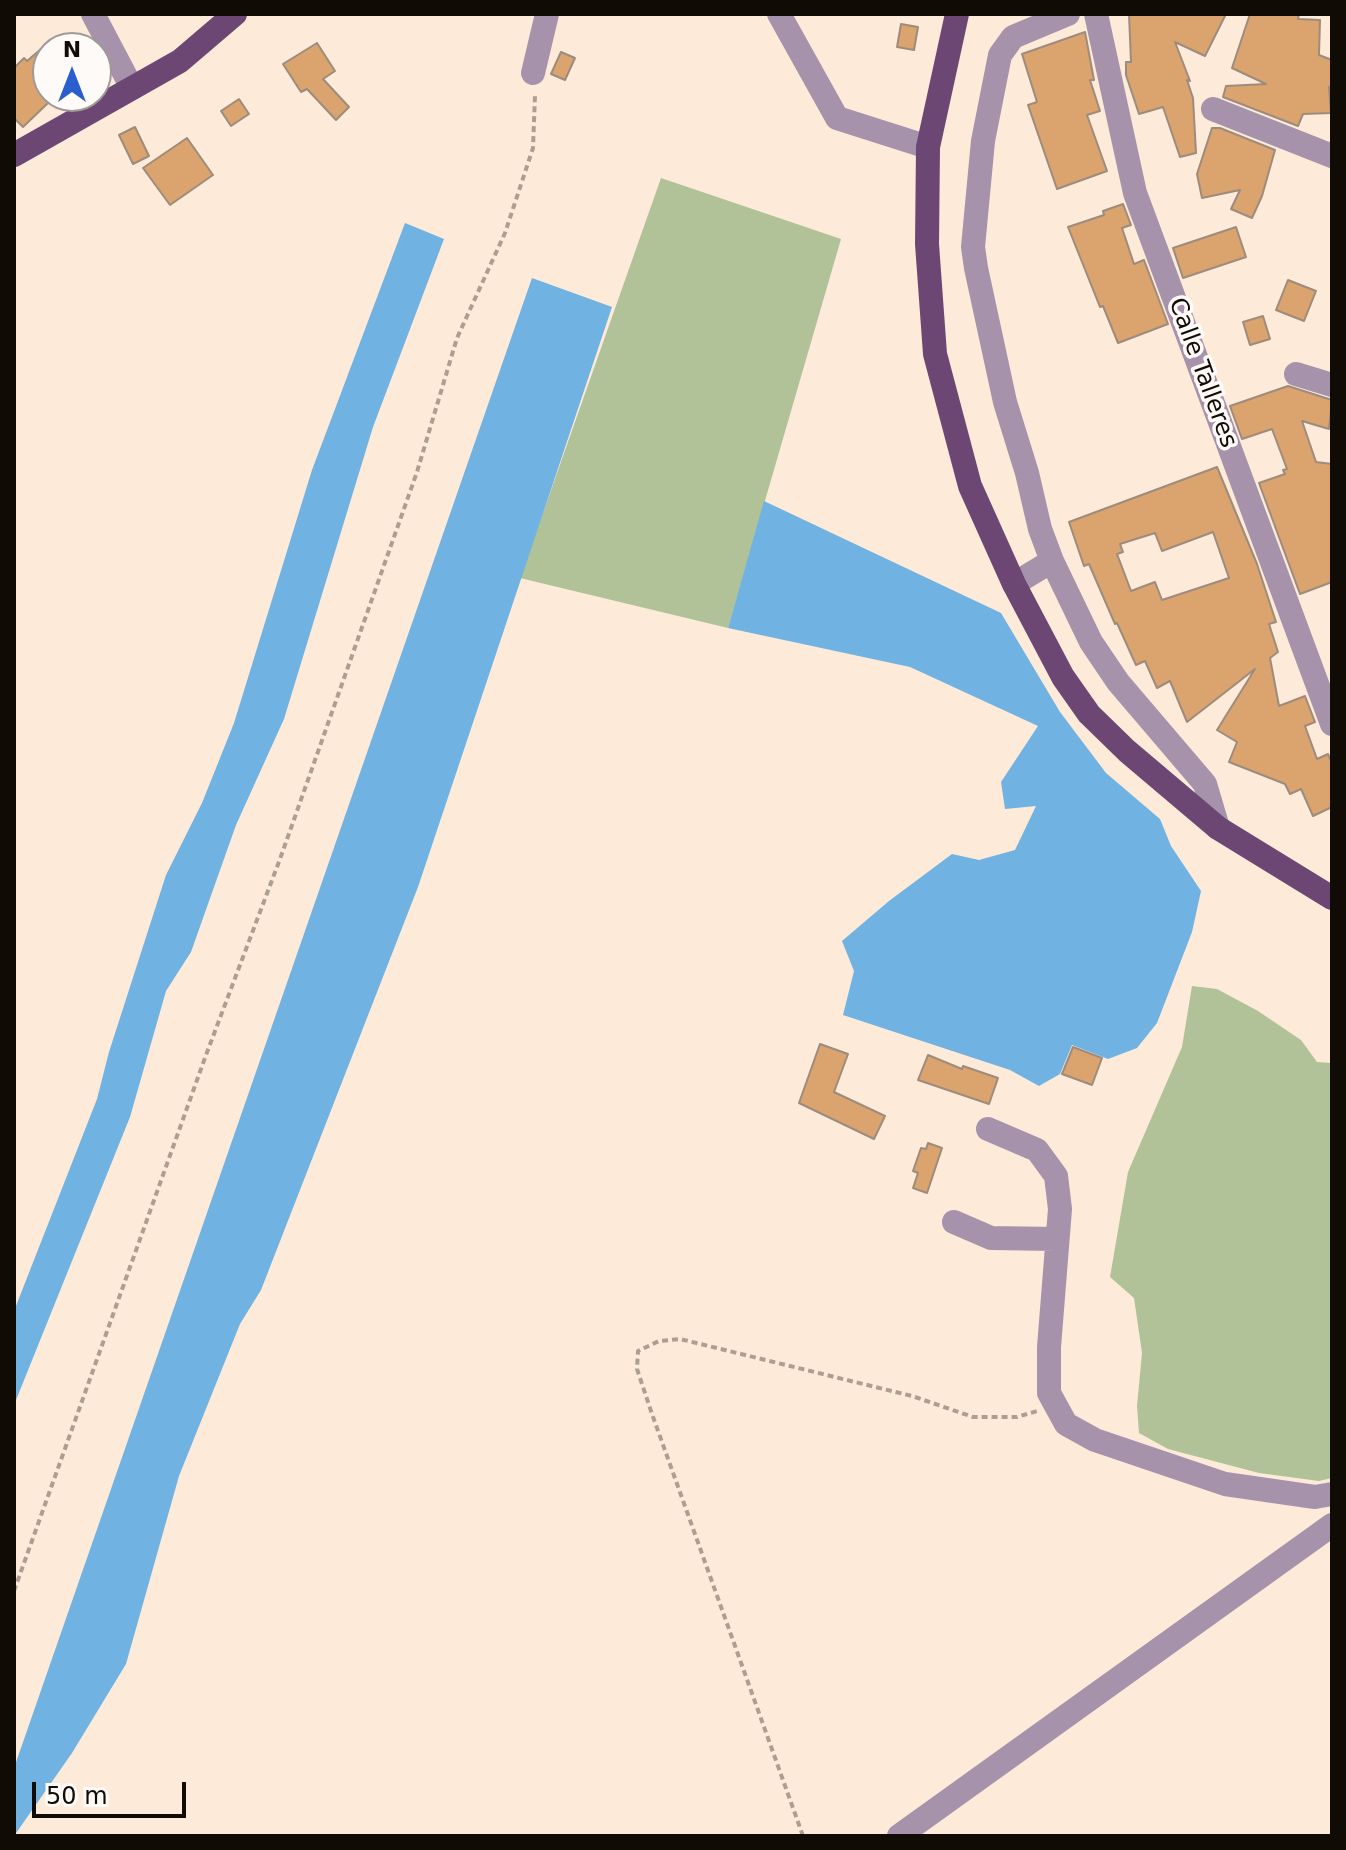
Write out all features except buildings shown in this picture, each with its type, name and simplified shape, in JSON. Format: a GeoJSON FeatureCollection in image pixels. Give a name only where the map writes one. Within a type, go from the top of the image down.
{"type":"FeatureCollection","features":[{"type":"Feature","properties":{"kind":"main road"},"geometry":{"type":"LineString","coordinates":[[14,155],[180,61],[235,14]]}},
{"type":"Feature","properties":{"kind":"main road"},"geometry":{"type":"LineString","coordinates":[[957,14],[928,147],[927,244],[935,354],[970,486],[1014,584],[1063,677],[1089,714],[1218,828],[1332,898]]}},
{"type":"Feature","properties":{"kind":"street"},"geometry":{"type":"LineString","coordinates":[[93,14],[132,88]]}},
{"type":"Feature","properties":{"kind":"street"},"geometry":{"type":"LineString","coordinates":[[533,73],[547,14]]}},
{"type":"Feature","properties":{"kind":"street"},"geometry":{"type":"LineString","coordinates":[[779,14],[837,118],[928,147]]}},
{"type":"Feature","properties":{"kind":"street"},"geometry":{"type":"LineString","coordinates":[[1068,14],[1013,37],[1000,55],[983,141],[973,247],[1005,402],[1040,529],[1052,561],[1091,642],[1118,682],[1205,784],[1218,828]]}},
{"type":"Feature","properties":{"kind":"street","name":"Calle Talleres"},"geometry":{"type":"LineString","coordinates":[[1096,14],[1135,193],[1332,724]]}},
{"type":"Feature","properties":{"kind":"street"},"geometry":{"type":"LineString","coordinates":[[1213,109],[1332,156]]}},
{"type":"Feature","properties":{"kind":"street"},"geometry":{"type":"LineString","coordinates":[[1296,374],[1332,385]]}},
{"type":"Feature","properties":{"kind":"street"},"geometry":{"type":"LineString","coordinates":[[1014,584],[1052,561]]}},
{"type":"Feature","properties":{"kind":"street"},"geometry":{"type":"LineString","coordinates":[[988,1129],[1037,1150],[1056,1176],[1060,1209],[1049,1347],[1049,1393],[1066,1424],[1095,1440],[1225,1484],[1315,1497],[1332,1494]]}},
{"type":"Feature","properties":{"kind":"street"},"geometry":{"type":"LineString","coordinates":[[954,1222],[991,1238],[1057,1239]]}},
{"type":"Feature","properties":{"kind":"street"},"geometry":{"type":"LineString","coordinates":[[899,1836],[1332,1525]]}},
{"type":"Feature","properties":{"kind":"path"},"geometry":{"type":"LineString","coordinates":[[14,1591],[417,472],[457,338],[505,233],[533,148],[536,106],[533,73]]}},
{"type":"Feature","properties":{"kind":"path"},"geometry":{"type":"LineString","coordinates":[[803,1836],[652,1414],[637,1369],[638,1351],[659,1341],[680,1339],[912,1396],[973,1417],[1017,1417],[1056,1406]]}},
{"type":"Feature","properties":{"kind":"green space"},"geometry":{"type":"Polygon","coordinates":[[[661,178],[841,239],[728,628],[520,578],[661,178]]]}},
{"type":"Feature","properties":{"kind":"green space"},"geometry":{"type":"Polygon","coordinates":[[[1192,986],[1217,989],[1258,1011],[1301,1040],[1317,1062],[1332,1063],[1332,1478],[1319,1481],[1259,1473],[1168,1449],[1139,1433],[1137,1406],[1142,1353],[1134,1298],[1110,1277],[1128,1172],[1182,1047],[1192,986]]]}},
{"type":"Feature","properties":{"kind":"water"},"geometry":{"type":"Polygon","coordinates":[[[405,223],[444,239],[373,427],[284,719],[236,825],[191,952],[166,991],[130,1117],[14,1405],[14,1311],[97,1099],[166,875],[202,803],[234,723],[312,470],[405,223]]]}},
{"type":"Feature","properties":{"kind":"water"},"geometry":{"type":"Polygon","coordinates":[[[532,278],[612,307],[418,887],[261,1290],[240,1324],[179,1476],[126,1664],[72,1753],[14,1836],[14,1768],[532,278]]]}},
{"type":"Feature","properties":{"kind":"water"},"geometry":{"type":"Polygon","coordinates":[[[764,501],[1001,613],[1060,712],[1106,773],[1160,819],[1171,846],[1201,891],[1192,932],[1157,1023],[1137,1048],[1108,1059],[1072,1045],[1060,1074],[1039,1086],[1010,1070],[843,1015],[854,971],[842,941],[952,854],[979,860],[1015,850],[1036,806],[1005,809],[1001,782],[1038,726],[910,667],[728,628],[764,501]]]}}]}
